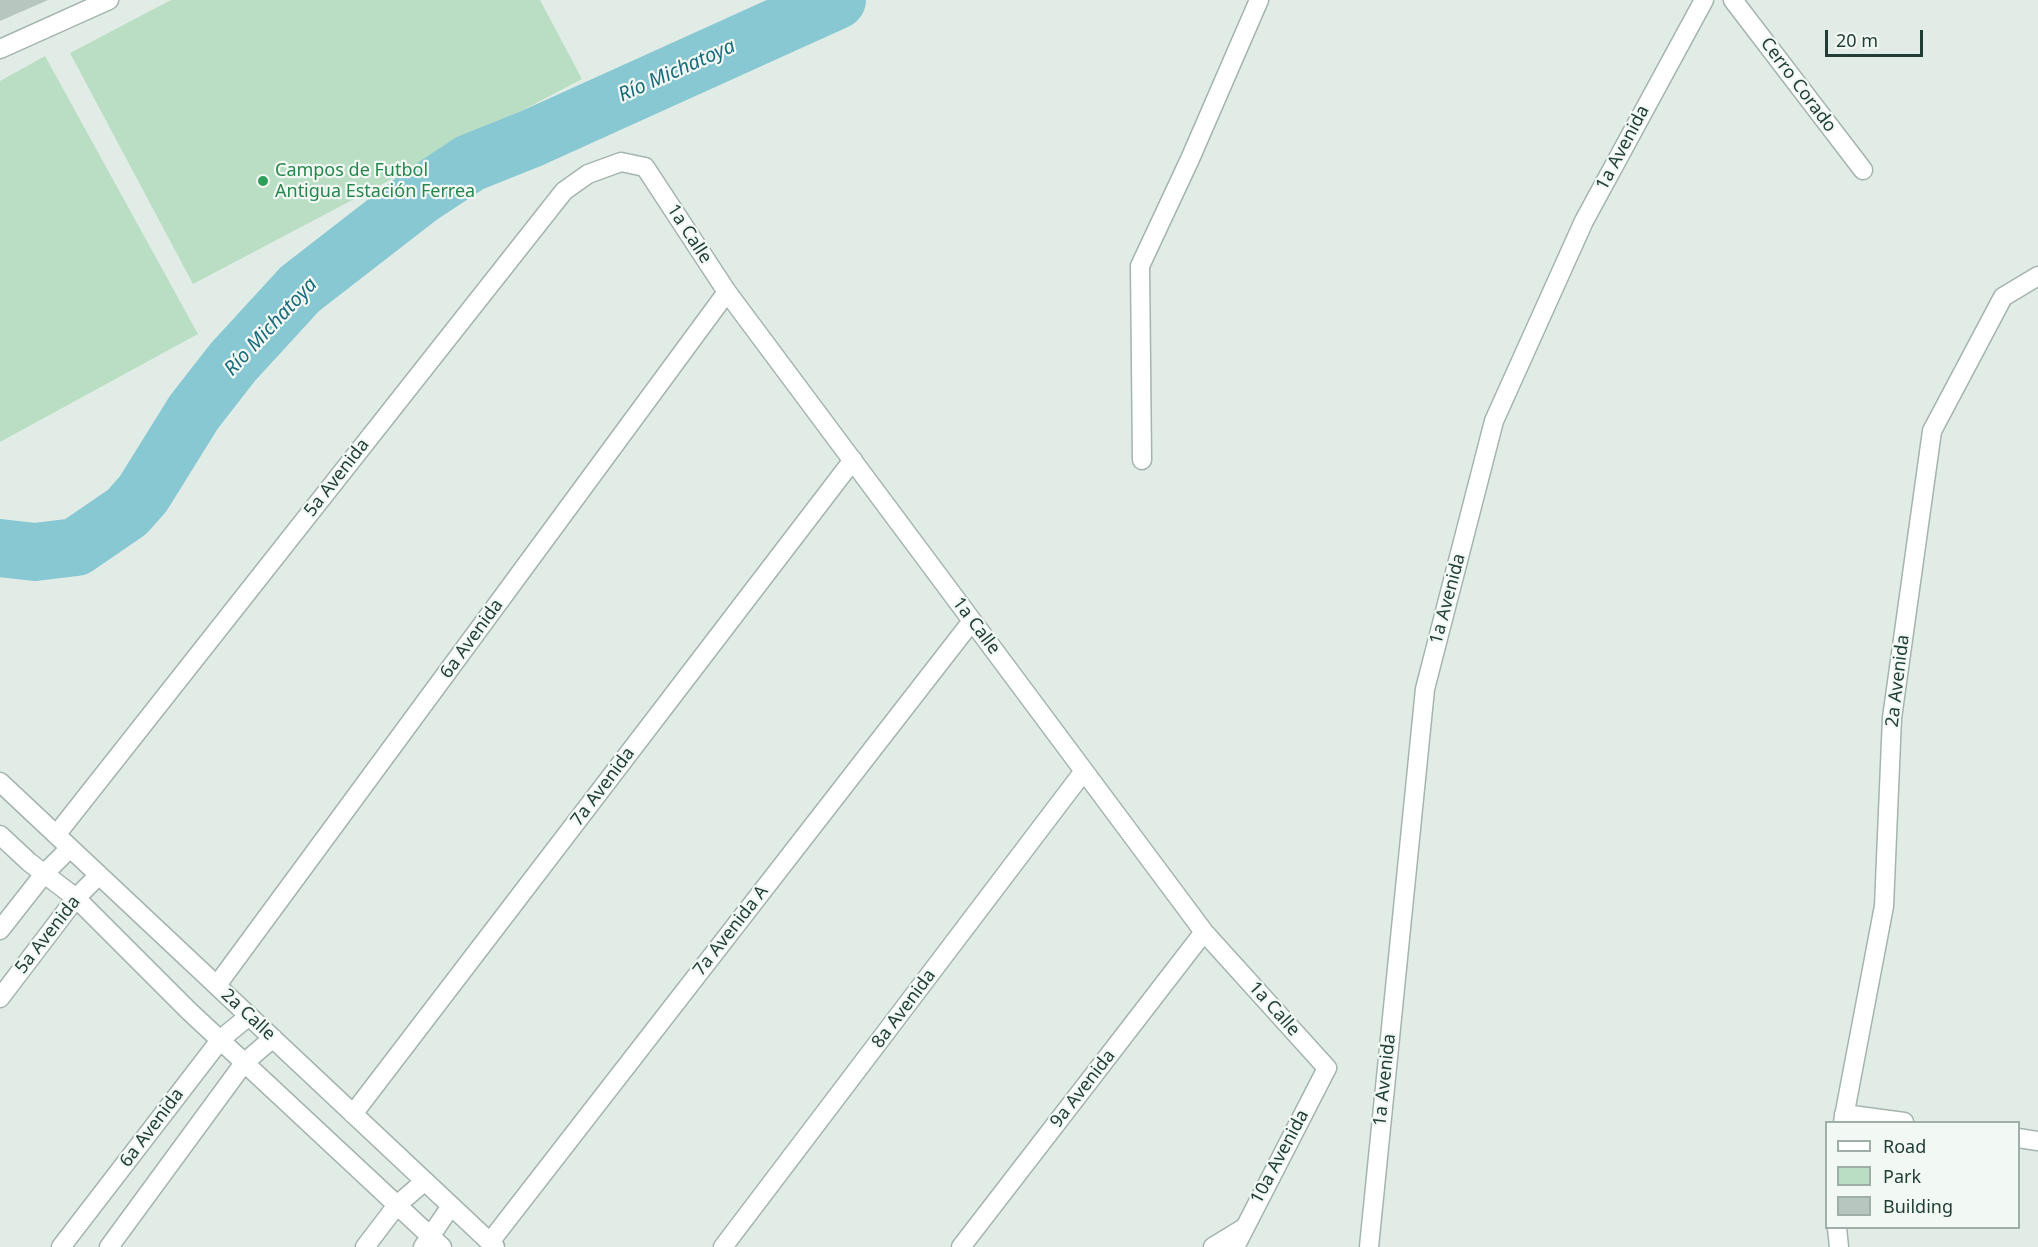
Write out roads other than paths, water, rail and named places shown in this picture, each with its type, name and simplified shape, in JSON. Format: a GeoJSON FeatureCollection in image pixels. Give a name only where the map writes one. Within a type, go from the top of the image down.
{"type":"FeatureCollection","features":[{"type":"Feature","properties":{"kind":"street"},"geometry":{"type":"LineString","coordinates":[[0,49],[109,0]]}},
{"type":"Feature","properties":{"kind":"street"},"geometry":{"type":"LineString","coordinates":[[1142,460],[1140,266],[1190,159],[1259,0]]}},
{"type":"Feature","properties":{"kind":"street","name":"1a Avenida"},"geometry":{"type":"LineString","coordinates":[[1369,1247],[1425,689],[1494,421],[1584,221],[1704,0]]}},
{"type":"Feature","properties":{"kind":"street","name":"Cerro Corado"},"geometry":{"type":"LineString","coordinates":[[1733,0],[1863,170]]}},
{"type":"Feature","properties":{"kind":"street","name":"5a Avenida"},"geometry":{"type":"LineString","coordinates":[[56,835],[564,191],[588,174],[621,162],[645,167]]}},
{"type":"Feature","properties":{"kind":"street","name":"1a Calle"},"geometry":{"type":"LineString","coordinates":[[645,167],[727,292],[1204,932],[1327,1068]]}},
{"type":"Feature","properties":{"kind":"street","name":"2a Avenida"},"geometry":{"type":"LineString","coordinates":[[1844,1118],[1884,906],[1892,718],[1932,431],[2003,297],[2038,276]]}},
{"type":"Feature","properties":{"kind":"street","name":"6a Avenida"},"geometry":{"type":"LineString","coordinates":[[216,985],[727,292]]}},
{"type":"Feature","properties":{"kind":"street","name":"7a Avenida"},"geometry":{"type":"LineString","coordinates":[[353,1114],[853,460]]}},
{"type":"Feature","properties":{"kind":"street","name":"7a Avenida A"},"geometry":{"type":"LineString","coordinates":[[492,1245],[972,621]]}},
{"type":"Feature","properties":{"kind":"street","name":"8a Avenida"},"geometry":{"type":"LineString","coordinates":[[723,1247],[1084,771]]}},
{"type":"Feature","properties":{"kind":"street","name":"2a Calle"},"geometry":{"type":"LineString","coordinates":[[0,782],[492,1245]]}},
{"type":"Feature","properties":{"kind":"street","name":"2a Calle"},"geometry":{"type":"LineString","coordinates":[[0,835],[44,874],[76,898],[189,1011],[397,1205],[432,1243]]}},
{"type":"Feature","properties":{"kind":"street"},"geometry":{"type":"LineString","coordinates":[[0,930],[44,874],[70,848]]}},
{"type":"Feature","properties":{"kind":"street","name":"5a Avenida"},"geometry":{"type":"LineString","coordinates":[[0,998],[76,898],[99,875]]}},
{"type":"Feature","properties":{"kind":"street","name":"9a Avenida"},"geometry":{"type":"LineString","coordinates":[[961,1247],[1204,932]]}},
{"type":"Feature","properties":{"kind":"street","name":"6a Avenida"},"geometry":{"type":"LineString","coordinates":[[61,1247],[221,1039],[249,1016]]}},
{"type":"Feature","properties":{"kind":"street","name":"6a Avenida"},"geometry":{"type":"LineString","coordinates":[[110,1247],[244,1063],[273,1038]]}},
{"type":"Feature","properties":{"kind":"street","name":"10a Avenida"},"geometry":{"type":"LineString","coordinates":[[1235,1247],[1327,1068]]}},
{"type":"Feature","properties":{"kind":"street"},"geometry":{"type":"LineString","coordinates":[[1844,1118],[1889,1121]]}},
{"type":"Feature","properties":{"kind":"street"},"geometry":{"type":"LineString","coordinates":[[2020,1138],[2038,1141]]}},
{"type":"Feature","properties":{"kind":"street"},"geometry":{"type":"LineString","coordinates":[[365,1247],[397,1205],[425,1181]]}},
{"type":"Feature","properties":{"kind":"street"},"geometry":{"type":"LineString","coordinates":[[432,1243],[451,1206]]}},
{"type":"Feature","properties":{"kind":"street"},"geometry":{"type":"LineString","coordinates":[[1214,1247],[1244,1228]]}},
{"type":"Feature","properties":{"kind":"street"},"geometry":{"type":"LineString","coordinates":[[1837,1229],[1839,1247]]}},
{"type":"Feature","properties":{"kind":"waterway","name":"Río Michatoya"},"geometry":{"type":"LineString","coordinates":[[0,548],[35,552],[76,547],[127,512],[143,494],[194,412],[233,362],[300,289],[420,196],[470,163],[530,139],[837,0]]}},
{"type":"Feature","properties":{"kind":"place","name":"Campos de Futbol Antigua Estación Ferrea"},"geometry":{"type":"Point","coordinates":[263,181]}}]}
